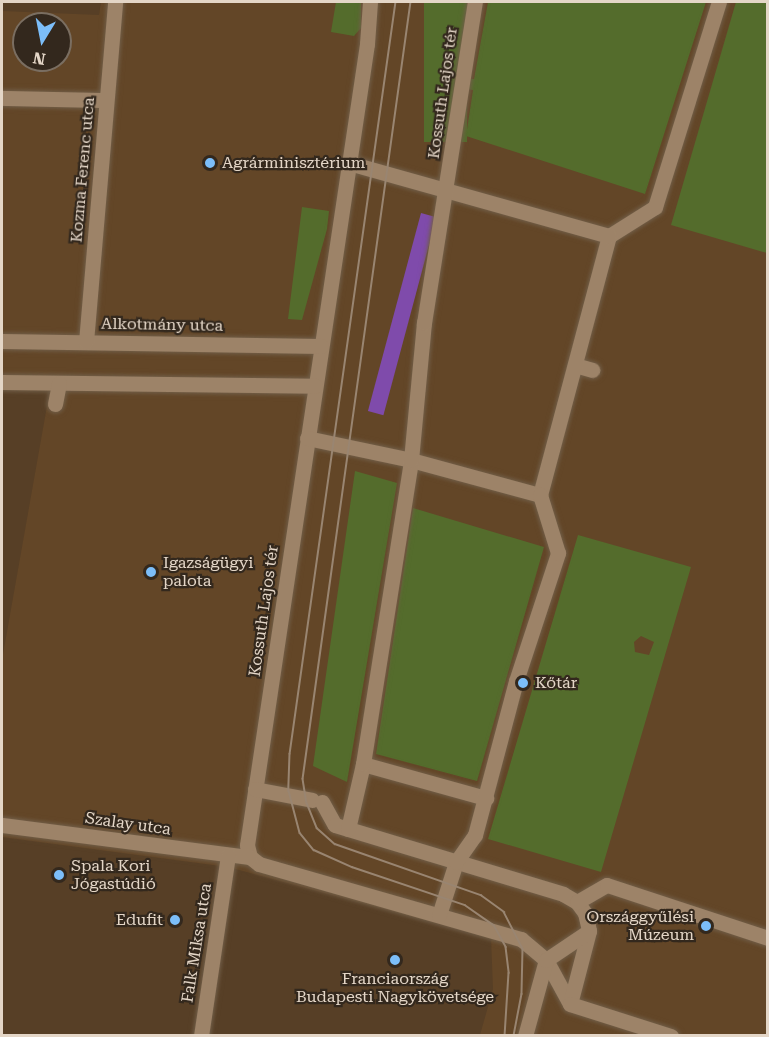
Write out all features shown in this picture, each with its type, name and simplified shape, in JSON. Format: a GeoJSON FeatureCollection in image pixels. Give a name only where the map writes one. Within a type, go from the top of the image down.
{"type":"FeatureCollection","features":[{"type":"Feature","properties":{"kind":"street","name":"Kozma Ferenc utca"},"geometry":{"type":"LineString","coordinates":[[86,342],[115,2]]}},
{"type":"Feature","properties":{"kind":"street","name":"Kossuth Lajos tér"},"geometry":{"type":"LineString","coordinates":[[249,857],[247,845],[349,163],[370,2]]}},
{"type":"Feature","properties":{"kind":"street","name":"Kossuth Lajos tér"},"geometry":{"type":"LineString","coordinates":[[348,829],[363,764],[411,460],[424,323],[448,190],[459,89],[476,2]]}},
{"type":"Feature","properties":{"kind":"street"},"geometry":{"type":"LineString","coordinates":[[439,915],[456,862],[475,835],[558,553],[540,495],[609,236],[655,207],[675,152],[719,2]]}},
{"type":"Feature","properties":{"kind":"street"},"geometry":{"type":"LineString","coordinates":[[2,98],[106,100]]}},
{"type":"Feature","properties":{"kind":"street"},"geometry":{"type":"LineString","coordinates":[[349,163],[609,236]]}},
{"type":"Feature","properties":{"kind":"street","name":"Alkotmány utca"},"geometry":{"type":"LineString","coordinates":[[2,341],[321,346]]}},
{"type":"Feature","properties":{"kind":"street"},"geometry":{"type":"LineString","coordinates":[[574,365],[592,370]]}},
{"type":"Feature","properties":{"kind":"street"},"geometry":{"type":"LineString","coordinates":[[2,382],[315,386]]}},
{"type":"Feature","properties":{"kind":"street"},"geometry":{"type":"LineString","coordinates":[[55,405],[59,383]]}},
{"type":"Feature","properties":{"kind":"street"},"geometry":{"type":"LineString","coordinates":[[307,438],[411,460],[540,495]]}},
{"type":"Feature","properties":{"kind":"street"},"geometry":{"type":"LineString","coordinates":[[363,764],[486,798]]}},
{"type":"Feature","properties":{"kind":"street"},"geometry":{"type":"LineString","coordinates":[[255,789],[317,801],[334,825],[563,894],[577,902],[585,913],[589,930],[570,1004]]}},
{"type":"Feature","properties":{"kind":"street","name":"Szalay utca"},"geometry":{"type":"LineString","coordinates":[[2,825],[249,857]]}},
{"type":"Feature","properties":{"kind":"street","name":"Falk Miksa utca"},"geometry":{"type":"LineString","coordinates":[[201,1035],[228,855]]}},
{"type":"Feature","properties":{"kind":"street"},"geometry":{"type":"LineString","coordinates":[[249,857],[259,864],[520,939],[546,960],[570,1004],[670,1035]]}},
{"type":"Feature","properties":{"kind":"street"},"geometry":{"type":"LineString","coordinates":[[577,902],[607,885],[768,938]]}},
{"type":"Feature","properties":{"kind":"street"},"geometry":{"type":"LineString","coordinates":[[525,1035],[546,960],[589,930]]}},
{"type":"Feature","properties":{"kind":"shaded area"},"geometry":{"type":"Polygon","coordinates":[[[101,2],[767,2],[767,1035],[480,1035],[493,989],[491,938],[228,867],[2,837],[2,660],[50,389],[2,389],[2,11],[26,12],[12,12],[12,72],[72,72],[72,14],[99,15],[101,2]]]}},
{"type":"Feature","properties":{"kind":"shaded area"},"geometry":{"type":"Polygon","coordinates":[[[421,213],[436,217],[383,415],[368,411],[421,213]]]}},
{"type":"Feature","properties":{"kind":"green space"},"geometry":{"type":"Polygon","coordinates":[[[336,2],[361,2],[361,28],[354,36],[331,32],[336,2]]]}},
{"type":"Feature","properties":{"kind":"green space"},"geometry":{"type":"Polygon","coordinates":[[[424,2],[467,2],[467,142],[424,142],[424,2]]]}},
{"type":"Feature","properties":{"kind":"green space"},"geometry":{"type":"Polygon","coordinates":[[[488,2],[706,2],[645,194],[466,136],[473,90],[466,89],[468,79],[474,79],[488,2]]]}},
{"type":"Feature","properties":{"kind":"green space"},"geometry":{"type":"Polygon","coordinates":[[[736,2],[767,2],[767,253],[671,225],[736,2]]]}},
{"type":"Feature","properties":{"kind":"green space"},"geometry":{"type":"Polygon","coordinates":[[[302,207],[329,211],[327,229],[302,320],[288,319],[302,207]]]}},
{"type":"Feature","properties":{"kind":"green space"},"geometry":{"type":"Polygon","coordinates":[[[355,471],[397,483],[347,782],[313,766],[355,471]]]}},
{"type":"Feature","properties":{"kind":"green space"},"geometry":{"type":"Polygon","coordinates":[[[413,508],[544,547],[477,781],[376,754],[413,508]]]}},
{"type":"Feature","properties":{"kind":"green space"},"geometry":{"type":"Polygon","coordinates":[[[578,535],[691,567],[601,872],[488,839],[578,535]],[[641,636],[634,642],[635,652],[649,655],[654,642],[641,636]]]}},
{"type":"Feature","properties":{"kind":"tram line"},"geometry":{"type":"LineString","coordinates":[[396,2],[290,754],[289,791],[300,833],[314,850],[352,867],[465,905],[494,925],[506,947],[509,973],[505,1036]]}},
{"type":"Feature","properties":{"kind":"tram line"},"geometry":{"type":"LineString","coordinates":[[411,2],[303,779],[307,803],[317,828],[335,844],[481,895],[504,912],[523,949],[522,994],[514,1036]]}},
{"type":"Feature","properties":{"kind":"place","name":"Agrárminisztérium"},"geometry":{"type":"Point","coordinates":[210,163]}},
{"type":"Feature","properties":{"kind":"place","name":"Igazságügyi palota"},"geometry":{"type":"Point","coordinates":[151,572]}},
{"type":"Feature","properties":{"kind":"place","name":"Kőtár"},"geometry":{"type":"Point","coordinates":[523,683]}},
{"type":"Feature","properties":{"kind":"place","name":"Spala Kori Jógastúdió"},"geometry":{"type":"Point","coordinates":[59,875]}},
{"type":"Feature","properties":{"kind":"place","name":"Edufit"},"geometry":{"type":"Point","coordinates":[175,920]}},
{"type":"Feature","properties":{"kind":"place","name":"Országgyűlési Múzeum"},"geometry":{"type":"Point","coordinates":[706,926]}},
{"type":"Feature","properties":{"kind":"place","name":"Franciaország Budapesti Nagykövetsége"},"geometry":{"type":"Point","coordinates":[395,960]}}]}
